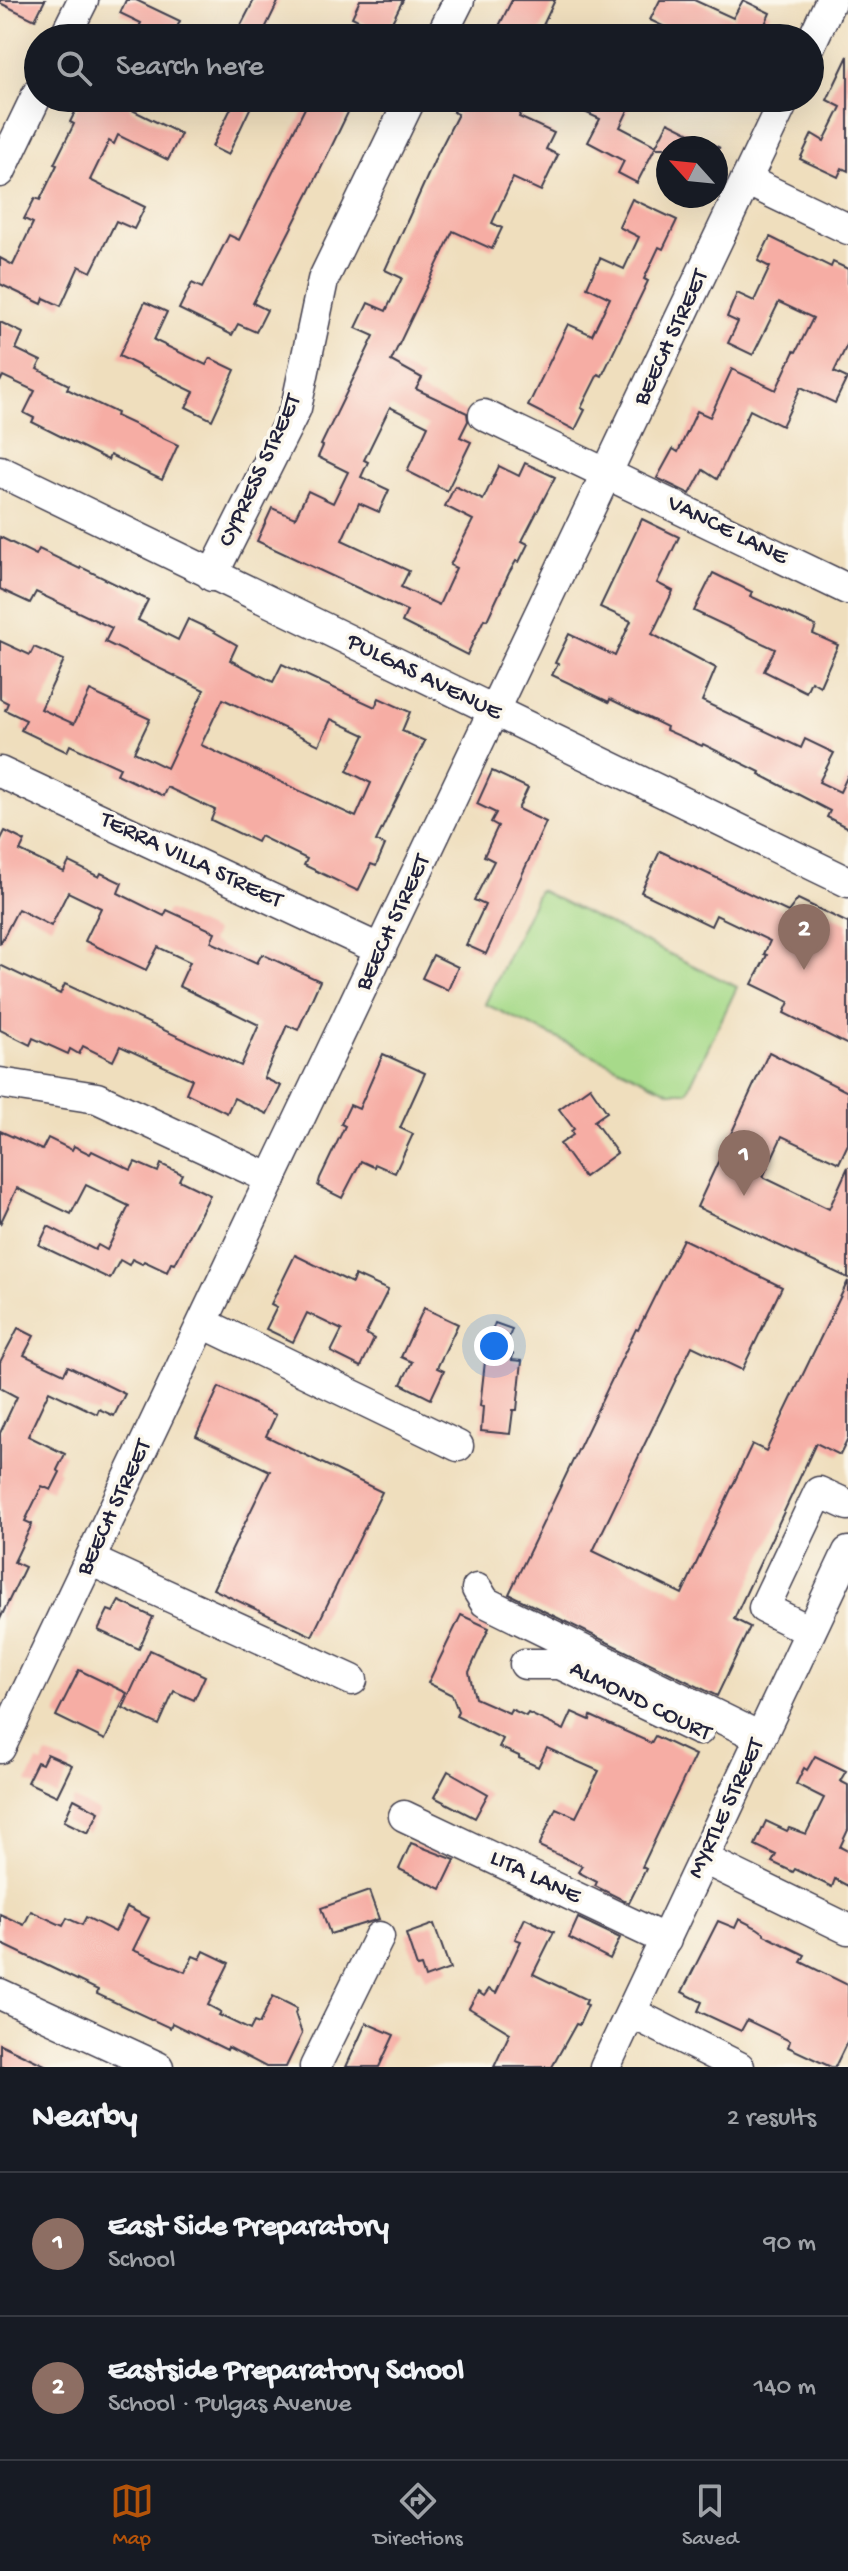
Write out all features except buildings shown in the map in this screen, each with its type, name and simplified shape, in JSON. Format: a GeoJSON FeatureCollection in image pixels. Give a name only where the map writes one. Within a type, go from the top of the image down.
{"type":"FeatureCollection","features":[{"type":"Feature","properties":{"kind":"street"},"geometry":{"type":"LineString","coordinates":[[71,24],[83,0]]}},
{"type":"Feature","properties":{"kind":"street"},"geometry":{"type":"LineString","coordinates":[[447,24],[459,0]]}},
{"type":"Feature","properties":{"kind":"street"},"geometry":{"type":"LineString","coordinates":[[820,24],[831,0]]}},
{"type":"Feature","properties":{"kind":"street"},"geometry":{"type":"LineString","coordinates":[[0,172],[29,112]]}},
{"type":"Feature","properties":{"kind":"street","name":"CYPRESS STREET"},"geometry":{"type":"LineString","coordinates":[[212,576],[296,408],[323,280],[404,112]]}},
{"type":"Feature","properties":{"kind":"street","name":"BEECH STREET"},"geometry":{"type":"LineString","coordinates":[[0,1748],[778,112]]}},
{"type":"Feature","properties":{"kind":"street"},"geometry":{"type":"LineString","coordinates":[[746,180],[848,229]]}},
{"type":"Feature","properties":{"kind":"street","name":"VANCE LANE"},"geometry":{"type":"LineString","coordinates":[[484,415],[847,589]]}},
{"type":"Feature","properties":{"kind":"street","name":"PULGAS AVENUE"},"geometry":{"type":"LineString","coordinates":[[0,471],[848,882]]}},
{"type":"Feature","properties":{"kind":"street","name":"TERRA VILLA STREET"},"geometry":{"type":"LineString","coordinates":[[0,772],[381,950]]}},
{"type":"Feature","properties":{"kind":"street"},"geometry":{"type":"LineString","coordinates":[[0,1083],[97,1098],[271,1179]]}},
{"type":"Feature","properties":{"kind":"street"},"geometry":{"type":"LineString","coordinates":[[203,1323],[458,1446]]}},
{"type":"Feature","properties":{"kind":"street"},"geometry":{"type":"LineString","coordinates":[[810,1631],[764,1608],[819,1492],[848,1505]]}},
{"type":"Feature","properties":{"kind":"street","name":"MYRTLE STREET"},"geometry":{"type":"LineString","coordinates":[[605,2067],[848,1552]]}},
{"type":"Feature","properties":{"kind":"street"},"geometry":{"type":"LineString","coordinates":[[90,1560],[352,1680]]}},
{"type":"Feature","properties":{"kind":"street"},"geometry":{"type":"LineString","coordinates":[[477,1589],[485,1602],[756,1746]]}},
{"type":"Feature","properties":{"kind":"street","name":"ALMOND COURT"},"geometry":{"type":"LineString","coordinates":[[525,1664],[560,1664],[756,1746]]}},
{"type":"Feature","properties":{"kind":"street","name":"LITA LANE"},"geometry":{"type":"LineString","coordinates":[[404,1816],[666,1940]]}},
{"type":"Feature","properties":{"kind":"street"},"geometry":{"type":"LineString","coordinates":[[704,1859],[848,1929]]}},
{"type":"Feature","properties":{"kind":"street"},"geometry":{"type":"LineString","coordinates":[[315,2067],[379,1937]]}},
{"type":"Feature","properties":{"kind":"street"},"geometry":{"type":"LineString","coordinates":[[0,1994],[155,2066]]}},
{"type":"Feature","properties":{"kind":"street"},"geometry":{"type":"LineString","coordinates":[[632,2013],[739,2067]]}},
{"type":"Feature","properties":{"kind":"green space"},"geometry":{"type":"Polygon","coordinates":[[[539,890],[737,987],[687,1092],[670,1092],[485,1004],[539,890]]]}},
{"type":"Feature","properties":{"kind":"place","name":"Eastside Preparatory School"},"geometry":{"type":"Point","coordinates":[804,970]}},
{"type":"Feature","properties":{"kind":"place","name":"East Side Preparatory"},"geometry":{"type":"Point","coordinates":[744,1196]}}]}
